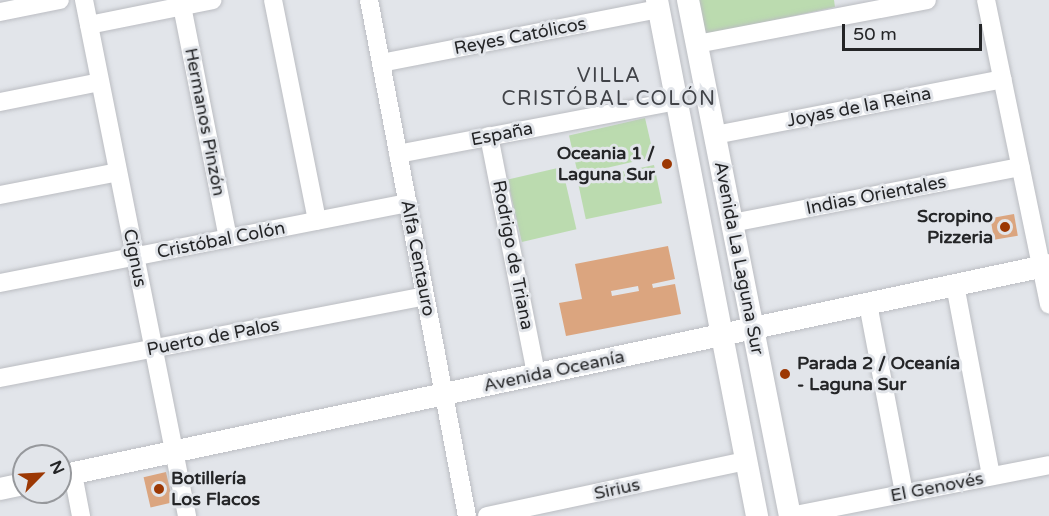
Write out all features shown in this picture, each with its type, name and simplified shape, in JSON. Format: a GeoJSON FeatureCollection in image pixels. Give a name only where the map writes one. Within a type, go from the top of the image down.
{"type":"FeatureCollection","features":[{"type":"Feature","properties":{"kind":"street"},"geometry":{"type":"LineString","coordinates":[[0,12],[60,0]]}},
{"type":"Feature","properties":{"kind":"street","name":"Cignus"},"geometry":{"type":"LineString","coordinates":[[84,0],[187,516]]}},
{"type":"Feature","properties":{"kind":"street"},"geometry":{"type":"LineString","coordinates":[[89,25],[213,0]]}},
{"type":"Feature","properties":{"kind":"street"},"geometry":{"type":"LineString","coordinates":[[273,0],[317,221]]}},
{"type":"Feature","properties":{"kind":"street","name":"Alfa Centauro"},"geometry":{"type":"LineString","coordinates":[[369,0],[467,516]]}},
{"type":"Feature","properties":{"kind":"street","name":"Avenida La Laguna Sur"},"geometry":{"type":"LineString","coordinates":[[688,0],[790,516]]}},
{"type":"Feature","properties":{"kind":"street"},"geometry":{"type":"LineString","coordinates":[[697,44],[841,8],[927,0]]}},
{"type":"Feature","properties":{"kind":"street"},"geometry":{"type":"LineString","coordinates":[[986,0],[1021,167],[1045,266],[1049,305]]}},
{"type":"Feature","properties":{"kind":"street","name":"Reyes Católicos"},"geometry":{"type":"LineString","coordinates":[[381,63],[657,5]]}},
{"type":"Feature","properties":{"kind":"street","name":"Avenida La Laguna Sur"},"geometry":{"type":"LineString","coordinates":[[657,5],[757,516]]}},
{"type":"Feature","properties":{"kind":"street","name":"Hermanos Pinzón"},"geometry":{"type":"LineString","coordinates":[[182,6],[228,238]]}},
{"type":"Feature","properties":{"kind":"street","name":"Joyas de la Reina"},"geometry":{"type":"LineString","coordinates":[[715,135],[1003,79]]}},
{"type":"Feature","properties":{"kind":"street"},"geometry":{"type":"LineString","coordinates":[[0,102],[100,82]]}},
{"type":"Feature","properties":{"kind":"street","name":"España"},"geometry":{"type":"LineString","coordinates":[[398,153],[676,101]]}},
{"type":"Feature","properties":{"kind":"street","name":"Rodrigo de Triana"},"geometry":{"type":"LineString","coordinates":[[489,136],[536,374]]}},
{"type":"Feature","properties":{"kind":"street","name":"Indias Orientales"},"geometry":{"type":"LineString","coordinates":[[732,223],[1021,167]]}},
{"type":"Feature","properties":{"kind":"street"},"geometry":{"type":"LineString","coordinates":[[0,195],[118,172]]}},
{"type":"Feature","properties":{"kind":"street","name":"Cristóbal Colón"},"geometry":{"type":"LineString","coordinates":[[0,283],[408,203]]}},
{"type":"Feature","properties":{"kind":"street","name":"Avenida Oceanía"},"geometry":{"type":"LineString","coordinates":[[72,474],[1045,266]]}},
{"type":"Feature","properties":{"kind":"street"},"geometry":{"type":"LineString","coordinates":[[955,285],[991,476]]}},
{"type":"Feature","properties":{"kind":"street","name":"Puerto de Palos"},"geometry":{"type":"LineString","coordinates":[[0,378],[425,296]]}},
{"type":"Feature","properties":{"kind":"street"},"geometry":{"type":"LineString","coordinates":[[868,304],[904,493]]}},
{"type":"Feature","properties":{"kind":"street","name":"Sirius"},"geometry":{"type":"LineString","coordinates":[[487,516],[746,461]]}},
{"type":"Feature","properties":{"kind":"street","name":"El Genovés"},"geometry":{"type":"LineString","coordinates":[[790,516],[1049,465]]}},
{"type":"Feature","properties":{"kind":"street"},"geometry":{"type":"LineString","coordinates":[[72,491],[81,516]]}},
{"type":"Feature","properties":{"kind":"green space"},"geometry":{"type":"Polygon","coordinates":[[[698,0],[834,0],[835,7],[705,35],[698,0]]]}},
{"type":"Feature","properties":{"kind":"green space"},"geometry":{"type":"Polygon","coordinates":[[[645,118],[654,157],[578,175],[569,136],[645,118]]]}},
{"type":"Feature","properties":{"kind":"green space"},"geometry":{"type":"Polygon","coordinates":[[[654,165],[662,203],[586,219],[578,181],[654,165]]]}},
{"type":"Feature","properties":{"kind":"green space"},"geometry":{"type":"Polygon","coordinates":[[[562,167],[576,229],[522,242],[507,180],[562,167]]]}},
{"type":"Feature","properties":{"kind":"building","name":"Scropino Pizzeria"},"geometry":{"type":"Polygon","coordinates":[[[1014,214],[1018,236],[994,240],[990,218],[1014,214]]]}},
{"type":"Feature","properties":{"kind":"building"},"geometry":{"type":"Polygon","coordinates":[[[668,246],[675,279],[652,284],[653,288],[675,284],[681,314],[566,336],[559,303],[582,299],[575,264],[668,246]],[[638,286],[611,291],[612,296],[639,291],[638,286]]]}},
{"type":"Feature","properties":{"kind":"building","name":"Botillería Los Flacos"},"geometry":{"type":"Polygon","coordinates":[[[166,472],[173,502],[151,507],[144,477],[166,472]]]}},
{"type":"Feature","properties":{"kind":"place","name":"Oceania 1 / Laguna Sur"},"geometry":{"type":"Point","coordinates":[667,164]}},
{"type":"Feature","properties":{"kind":"place","name":"Scropino Pizzeria"},"geometry":{"type":"Point","coordinates":[1005,227]}},
{"type":"Feature","properties":{"kind":"place","name":"Parada 2 / Oceanía - Laguna Sur"},"geometry":{"type":"Point","coordinates":[785,374]}},
{"type":"Feature","properties":{"kind":"place","name":"Botillería Los Flacos"},"geometry":{"type":"Point","coordinates":[159,489]}},
{"type":"Feature","properties":{"kind":"district","name":"VILLA CRISTÓBAL COLÓN"},"geometry":{"type":"Point","coordinates":[609,88]}}]}
